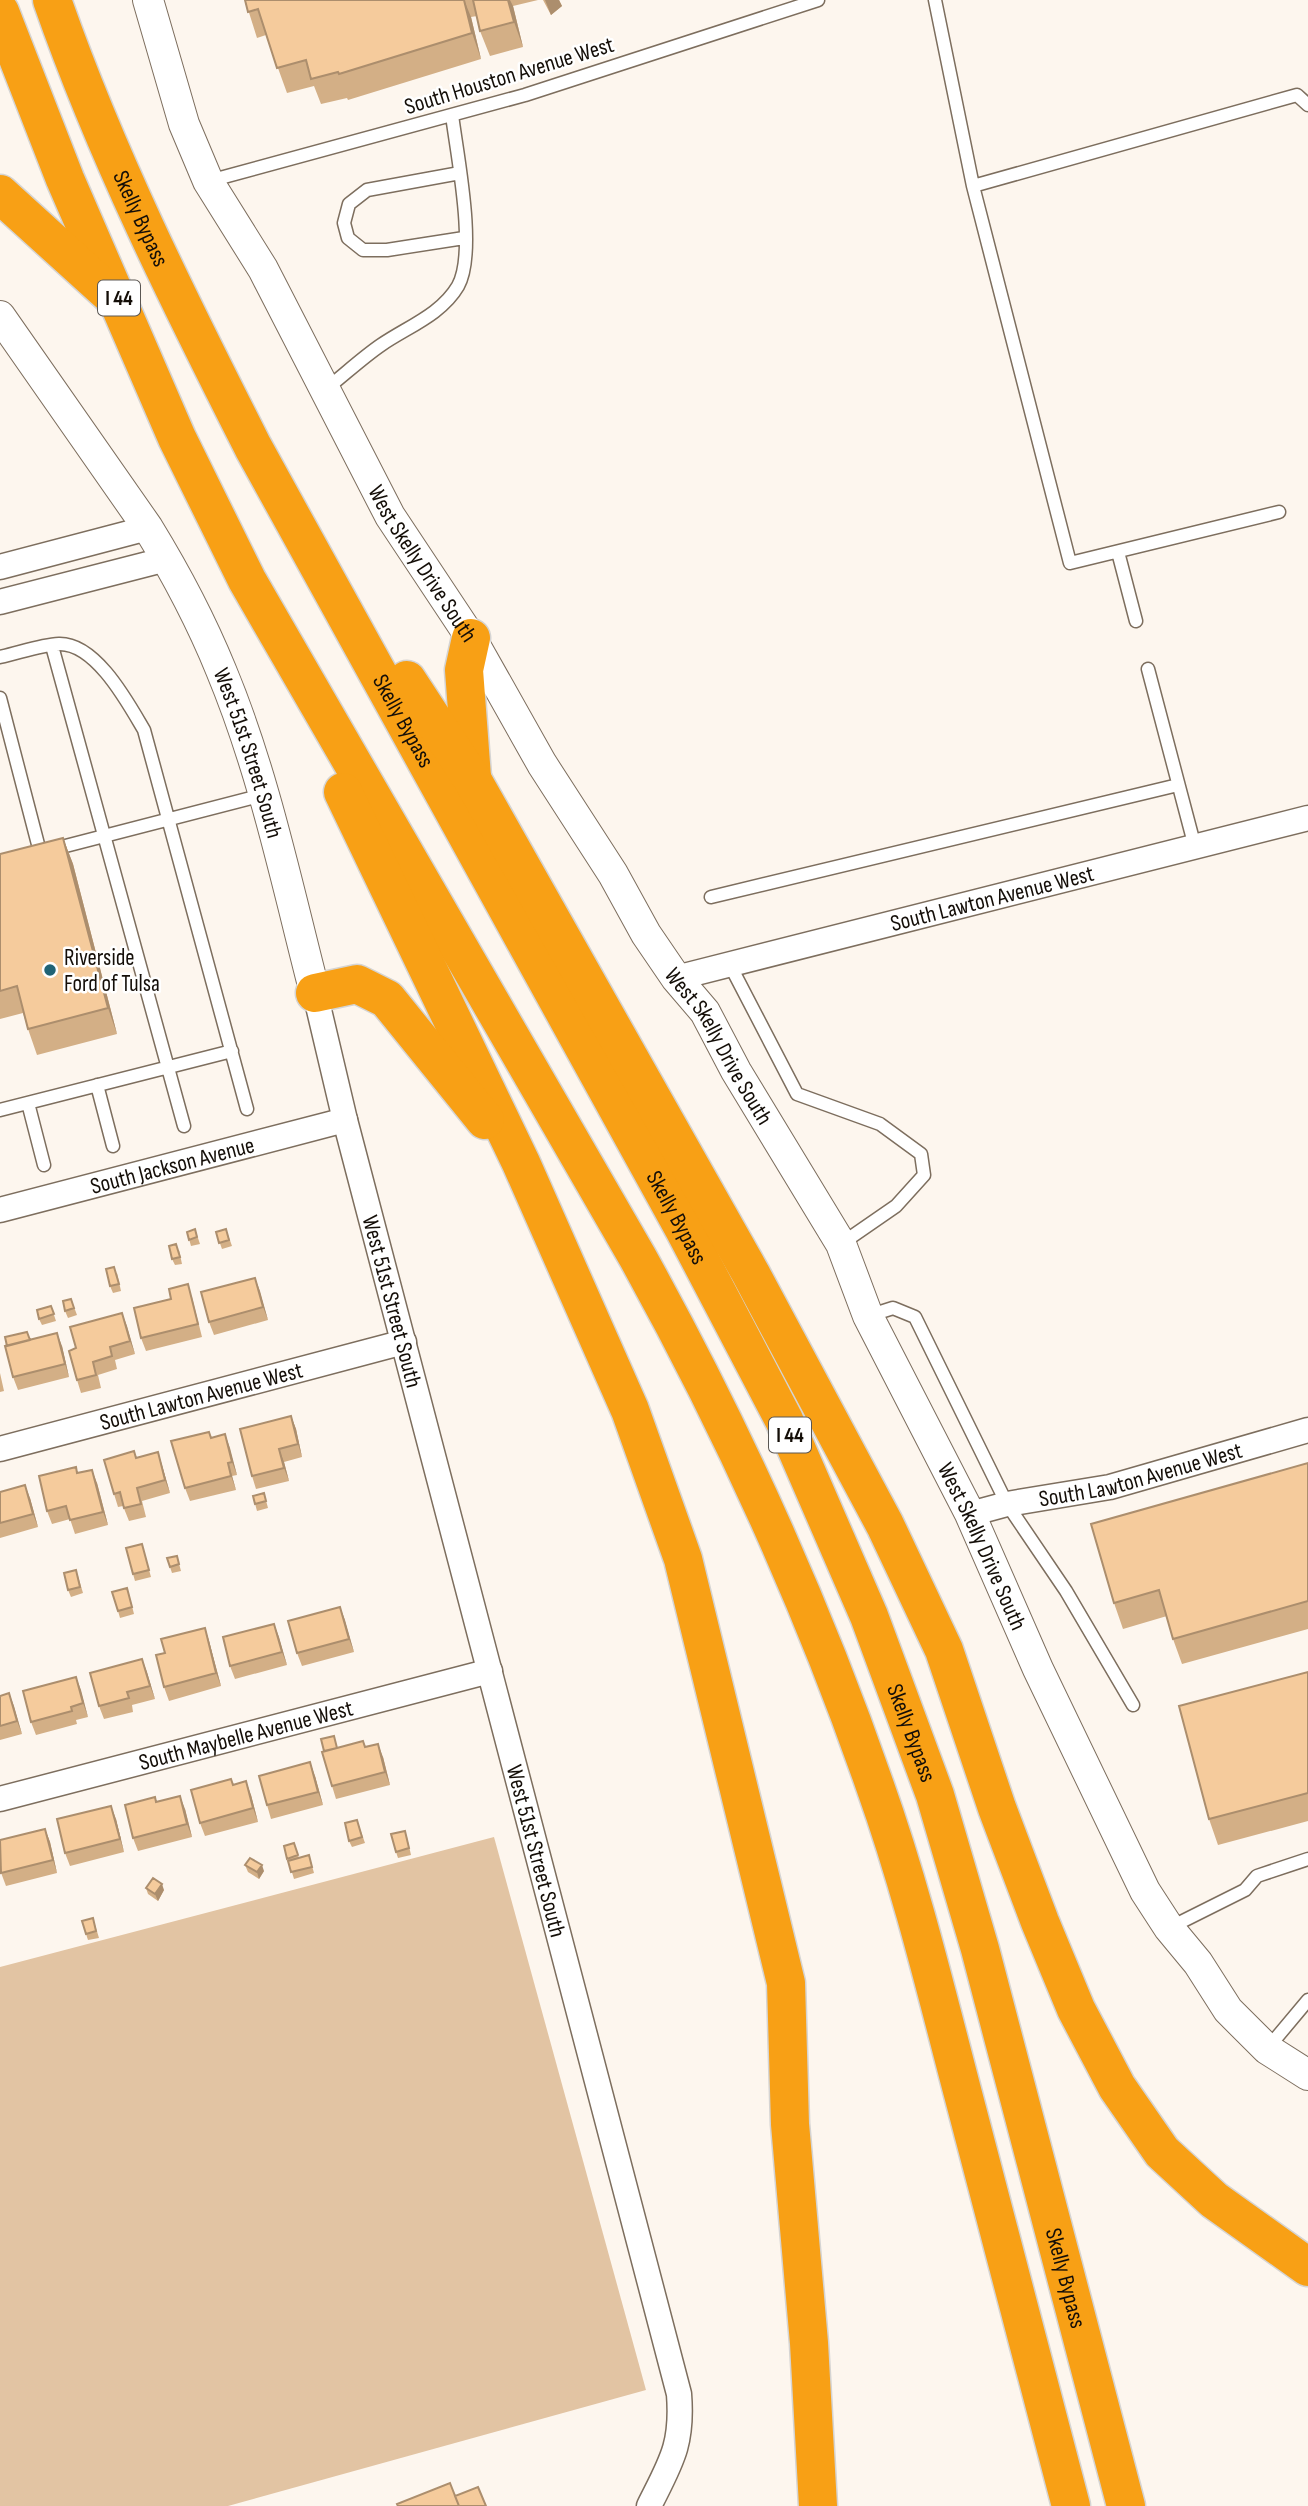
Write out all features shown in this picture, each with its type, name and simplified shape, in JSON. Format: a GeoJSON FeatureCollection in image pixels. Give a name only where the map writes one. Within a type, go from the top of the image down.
{"type":"FeatureCollection","features":[{"type":"Feature","properties":{"kind":"highway","name":"Skelly Bypass"},"geometry":{"type":"LineString","coordinates":[[52,0],[73,60],[127,191],[253,447],[690,1241],[784,1420],[869,1616],[935,1796],[980,1949],[1126,2506]]}},
{"type":"Feature","properties":{"kind":"highway","name":"I 44"},"geometry":{"type":"LineString","coordinates":[[0,12],[65,179],[121,303],[177,438],[247,580],[638,1258],[700,1371],[755,1485],[839,1686],[905,1881],[1071,2506]]}},
{"type":"Feature","properties":{"kind":"highway"},"geometry":{"type":"LineString","coordinates":[[0,194],[121,303]]}},
{"type":"Feature","properties":{"kind":"highway"},"geometry":{"type":"LineString","coordinates":[[253,447],[472,779],[751,1274],[885,1525],[944,1650],[997,1808],[1040,1922],[1076,2009],[1117,2087],[1162,2152],[1214,2200],[1308,2267]]}},
{"type":"Feature","properties":{"kind":"highway"},"geometry":{"type":"LineString","coordinates":[[247,580],[336,778],[521,1163],[630,1410],[683,1559],[786,1983],[790,2124],[809,2343],[818,2506]]}},
{"type":"Feature","properties":{"kind":"highway"},"geometry":{"type":"LineString","coordinates":[[471,638],[464,670],[472,779]]}},
{"type":"Feature","properties":{"kind":"highway"},"geometry":{"type":"LineString","coordinates":[[315,993],[357,984],[387,999],[521,1163]]}},
{"type":"Feature","properties":{"kind":"street","name":"West Skelly Drive South"},"geometry":{"type":"LineString","coordinates":[[148,0],[184,124],[208,181],[263,269],[390,516],[471,638],[542,764],[676,978],[705,1012],[736,1071],[841,1244],[868,1316],[970,1514],[1114,1833],[1169,1928],[1198,1963],[1228,2010],[1267,2049],[1308,2075]]}},
{"type":"Feature","properties":{"kind":"street","name":"West 51st Street South"},"geometry":{"type":"LineString","coordinates":[[0,316],[167,559],[221,669],[263,795],[345,1120],[679,2394],[682,2425],[677,2450],[649,2506]]}},
{"type":"Feature","properties":{"kind":"street"},"geometry":{"type":"LineString","coordinates":[[0,567],[148,528]]}},
{"type":"Feature","properties":{"kind":"street"},"geometry":{"type":"LineString","coordinates":[[0,602],[167,559]]}},
{"type":"Feature","properties":{"kind":"street","name":"South Lawton Avenue West"},"geometry":{"type":"LineString","coordinates":[[676,978],[1308,818]]}},
{"type":"Feature","properties":{"kind":"street","name":"South Jackson Avenue"},"geometry":{"type":"LineString","coordinates":[[0,1210],[345,1120]]}},
{"type":"Feature","properties":{"kind":"street","name":"South Lawton Avenue West"},"geometry":{"type":"LineString","coordinates":[[0,1449],[404,1342]]}},
{"type":"Feature","properties":{"kind":"street","name":"South Lawton Avenue West"},"geometry":{"type":"LineString","coordinates":[[970,1514],[1007,1504],[1110,1487],[1308,1430]]}},
{"type":"Feature","properties":{"kind":"street","name":"South Maybelle Avenue West"},"geometry":{"type":"LineString","coordinates":[[0,1799],[489,1671]]}},
{"type":"Feature","properties":{"kind":"lane","name":"South Houston Avenue West"},"geometry":{"type":"LineString","coordinates":[[208,181],[525,95],[801,3],[818,0]]}},
{"type":"Feature","properties":{"kind":"lane"},"geometry":{"type":"LineString","coordinates":[[935,0],[973,186],[1070,563],[1279,512]]}},
{"type":"Feature","properties":{"kind":"lane"},"geometry":{"type":"LineString","coordinates":[[973,186],[1297,95],[1308,105]]}},
{"type":"Feature","properties":{"kind":"lane"},"geometry":{"type":"LineString","coordinates":[[326,389],[380,345],[429,316],[458,285],[465,263],[460,173],[452,115]]}},
{"type":"Feature","properties":{"kind":"lane"},"geometry":{"type":"LineString","coordinates":[[460,173],[367,190],[349,204],[344,223],[348,238],[363,250],[387,250],[464,238]]}},
{"type":"Feature","properties":{"kind":"lane"},"geometry":{"type":"LineString","coordinates":[[1118,552],[1136,621]]}},
{"type":"Feature","properties":{"kind":"lane"},"geometry":{"type":"LineString","coordinates":[[0,657],[61,644],[89,656],[116,684],[145,730],[171,818],[247,1109]]}},
{"type":"Feature","properties":{"kind":"lane"},"geometry":{"type":"LineString","coordinates":[[52,646],[184,1126]]}},
{"type":"Feature","properties":{"kind":"lane"},"geometry":{"type":"LineString","coordinates":[[1148,669],[1195,847]]}},
{"type":"Feature","properties":{"kind":"lane"},"geometry":{"type":"LineString","coordinates":[[0,698],[40,852]]}},
{"type":"Feature","properties":{"kind":"lane"},"geometry":{"type":"LineString","coordinates":[[711,897],[1178,785]]}},
{"type":"Feature","properties":{"kind":"lane"},"geometry":{"type":"LineString","coordinates":[[27,856],[263,795]]}},
{"type":"Feature","properties":{"kind":"lane"},"geometry":{"type":"LineString","coordinates":[[730,965],[797,1094],[880,1124],[922,1154],[924,1175],[896,1206],[841,1244]]}},
{"type":"Feature","properties":{"kind":"lane"},"geometry":{"type":"LineString","coordinates":[[0,1110],[232,1051]]}},
{"type":"Feature","properties":{"kind":"lane"},"geometry":{"type":"LineString","coordinates":[[97,1085],[113,1146]]}},
{"type":"Feature","properties":{"kind":"lane"},"geometry":{"type":"LineString","coordinates":[[29,1103],[44,1165]]}},
{"type":"Feature","properties":{"kind":"lane"},"geometry":{"type":"LineString","coordinates":[[868,1316],[893,1308],[915,1317],[1007,1504],[1066,1591],[1133,1704]]}},
{"type":"Feature","properties":{"kind":"lane"},"geometry":{"type":"LineString","coordinates":[[1169,1928],[1245,1890],[1257,1876],[1308,1859]]}},
{"type":"Feature","properties":{"kind":"lane"},"geometry":{"type":"LineString","coordinates":[[1267,2049],[1308,2000]]}},
{"type":"Feature","properties":{"kind":"shaded area"},"geometry":{"type":"Polygon","coordinates":[[[494,1837],[646,2390],[228,2506],[0,2506],[0,1967],[494,1837]]]}},
{"type":"Feature","properties":{"kind":"building"},"geometry":{"type":"Polygon","coordinates":[[[245,0],[464,0],[472,33],[339,74],[338,72],[311,79],[306,60],[277,68],[258,9],[248,12],[245,0]]]}},
{"type":"Feature","properties":{"kind":"building"},"geometry":{"type":"Polygon","coordinates":[[[473,0],[508,0],[514,22],[480,31],[473,0]]]}},
{"type":"Feature","properties":{"kind":"building","name":"Riverside Ford of Tulsa"},"geometry":{"type":"Polygon","coordinates":[[[63,838],[108,1008],[28,1029],[17,986],[0,991],[0,854],[63,838]]]}},
{"type":"Feature","properties":{"kind":"building"},"geometry":{"type":"Polygon","coordinates":[[[195,1229],[197,1237],[189,1240],[187,1232],[195,1229]]]}},
{"type":"Feature","properties":{"kind":"building"},"geometry":{"type":"Polygon","coordinates":[[[226,1229],[229,1240],[219,1243],[216,1232],[226,1229]]]}},
{"type":"Feature","properties":{"kind":"building"},"geometry":{"type":"Polygon","coordinates":[[[176,1244],[180,1257],[172,1259],[169,1246],[176,1244]]]}},
{"type":"Feature","properties":{"kind":"building"},"geometry":{"type":"Polygon","coordinates":[[[114,1267],[119,1284],[110,1286],[106,1269],[114,1267]]]}},
{"type":"Feature","properties":{"kind":"building"},"geometry":{"type":"Polygon","coordinates":[[[255,1278],[263,1307],[209,1322],[201,1292],[255,1278]]]}},
{"type":"Feature","properties":{"kind":"building"},"geometry":{"type":"Polygon","coordinates":[[[188,1284],[198,1324],[141,1338],[134,1308],[171,1299],[169,1289],[188,1284]]]}},
{"type":"Feature","properties":{"kind":"building"},"geometry":{"type":"Polygon","coordinates":[[[71,1299],[74,1308],[65,1311],[63,1301],[71,1299]]]}},
{"type":"Feature","properties":{"kind":"building"},"geometry":{"type":"Polygon","coordinates":[[[51,1306],[54,1314],[39,1319],[37,1310],[51,1306]]]}},
{"type":"Feature","properties":{"kind":"building"},"geometry":{"type":"Polygon","coordinates":[[[122,1313],[130,1341],[110,1347],[112,1356],[93,1362],[96,1375],[77,1380],[69,1351],[76,1348],[70,1327],[122,1313]]]}},
{"type":"Feature","properties":{"kind":"building"},"geometry":{"type":"Polygon","coordinates":[[[27,1332],[30,1340],[7,1346],[5,1337],[27,1332]]]}},
{"type":"Feature","properties":{"kind":"building"},"geometry":{"type":"Polygon","coordinates":[[[57,1333],[65,1364],[13,1377],[5,1346],[57,1333]]]}},
{"type":"Feature","properties":{"kind":"building"},"geometry":{"type":"Polygon","coordinates":[[[291,1416],[298,1444],[279,1449],[284,1468],[252,1476],[240,1429],[291,1416]]]}},
{"type":"Feature","properties":{"kind":"building"},"geometry":{"type":"Polygon","coordinates":[[[209,1432],[211,1438],[225,1434],[232,1462],[228,1463],[231,1476],[185,1488],[171,1441],[209,1432]]]}},
{"type":"Feature","properties":{"kind":"building"},"geometry":{"type":"Polygon","coordinates":[[[134,1451],[136,1458],[158,1452],[165,1480],[137,1488],[141,1504],[124,1508],[120,1492],[114,1494],[104,1460],[134,1451]]]}},
{"type":"Feature","properties":{"kind":"building"},"geometry":{"type":"Polygon","coordinates":[[[1308,1463],[1308,1601],[1173,1639],[1159,1590],[1114,1603],[1091,1524],[1308,1463]]]}},
{"type":"Feature","properties":{"kind":"building"},"geometry":{"type":"Polygon","coordinates":[[[76,1467],[77,1473],[92,1470],[103,1512],[70,1520],[66,1506],[47,1511],[39,1476],[76,1467]]]}},
{"type":"Feature","properties":{"kind":"building"},"geometry":{"type":"Polygon","coordinates":[[[25,1485],[33,1514],[0,1523],[0,1492],[25,1485]]]}},
{"type":"Feature","properties":{"kind":"building"},"geometry":{"type":"Polygon","coordinates":[[[264,1493],[266,1501],[255,1504],[253,1496],[264,1493]]]}},
{"type":"Feature","properties":{"kind":"building"},"geometry":{"type":"Polygon","coordinates":[[[142,1544],[149,1570],[133,1574],[126,1548],[142,1544]]]}},
{"type":"Feature","properties":{"kind":"building"},"geometry":{"type":"Polygon","coordinates":[[[177,1556],[179,1564],[170,1567],[167,1558],[177,1556]]]}},
{"type":"Feature","properties":{"kind":"building"},"geometry":{"type":"Polygon","coordinates":[[[76,1570],[80,1587],[68,1590],[64,1573],[76,1570]]]}},
{"type":"Feature","properties":{"kind":"building"},"geometry":{"type":"Polygon","coordinates":[[[127,1588],[132,1607],[118,1611],[112,1592],[127,1588]]]}},
{"type":"Feature","properties":{"kind":"building"},"geometry":{"type":"Polygon","coordinates":[[[340,1607],[349,1639],[297,1653],[288,1621],[340,1607]]]}},
{"type":"Feature","properties":{"kind":"building"},"geometry":{"type":"Polygon","coordinates":[[[274,1624],[282,1652],[230,1666],[223,1637],[274,1624]]]}},
{"type":"Feature","properties":{"kind":"building"},"geometry":{"type":"Polygon","coordinates":[[[205,1628],[216,1673],[164,1687],[156,1655],[165,1653],[161,1639],[205,1628]]]}},
{"type":"Feature","properties":{"kind":"building"},"geometry":{"type":"Polygon","coordinates":[[[142,1659],[150,1686],[127,1692],[129,1698],[99,1706],[90,1673],[142,1659]]]}},
{"type":"Feature","properties":{"kind":"building"},"geometry":{"type":"Polygon","coordinates":[[[1308,1672],[1308,1793],[1209,1819],[1179,1706],[1308,1672]]]}},
{"type":"Feature","properties":{"kind":"building"},"geometry":{"type":"Polygon","coordinates":[[[76,1677],[83,1703],[71,1707],[72,1711],[31,1722],[23,1691],[76,1677]]]}},
{"type":"Feature","properties":{"kind":"building"},"geometry":{"type":"Polygon","coordinates":[[[9,1693],[17,1721],[0,1726],[0,1696],[9,1693]]]}},
{"type":"Feature","properties":{"kind":"building"},"geometry":{"type":"Polygon","coordinates":[[[334,1736],[337,1748],[324,1751],[321,1739],[334,1736]]]}},
{"type":"Feature","properties":{"kind":"building"},"geometry":{"type":"Polygon","coordinates":[[[363,1741],[365,1747],[378,1744],[385,1772],[332,1786],[322,1752],[363,1741]]]}},
{"type":"Feature","properties":{"kind":"building"},"geometry":{"type":"Polygon","coordinates":[[[310,1762],[318,1792],[267,1805],[259,1776],[310,1762]]]}},
{"type":"Feature","properties":{"kind":"building"},"geometry":{"type":"Polygon","coordinates":[[[231,1779],[233,1785],[246,1781],[253,1808],[200,1823],[191,1790],[231,1779]]]}},
{"type":"Feature","properties":{"kind":"building"},"geometry":{"type":"Polygon","coordinates":[[[180,1796],[187,1824],[133,1838],[125,1805],[155,1797],[156,1802],[180,1796]]]}},
{"type":"Feature","properties":{"kind":"building"},"geometry":{"type":"Polygon","coordinates":[[[111,1806],[120,1839],[65,1853],[57,1819],[111,1806]]]}},
{"type":"Feature","properties":{"kind":"building"},"geometry":{"type":"Polygon","coordinates":[[[357,1820],[362,1837],[349,1841],[345,1823],[357,1820]]]}},
{"type":"Feature","properties":{"kind":"building"},"geometry":{"type":"Polygon","coordinates":[[[45,1829],[53,1860],[1,1873],[0,1840],[45,1829]]]}},
{"type":"Feature","properties":{"kind":"building"},"geometry":{"type":"Polygon","coordinates":[[[405,1831],[409,1848],[396,1852],[391,1834],[405,1831]]]}},
{"type":"Feature","properties":{"kind":"building"},"geometry":{"type":"Polygon","coordinates":[[[294,1843],[298,1855],[287,1859],[284,1846],[294,1843]]]}},
{"type":"Feature","properties":{"kind":"building"},"geometry":{"type":"Polygon","coordinates":[[[309,1855],[312,1867],[291,1872],[288,1861],[309,1855]]]}},
{"type":"Feature","properties":{"kind":"building"},"geometry":{"type":"Polygon","coordinates":[[[250,1858],[262,1865],[257,1872],[245,1865],[250,1858]]]}},
{"type":"Feature","properties":{"kind":"building"},"geometry":{"type":"Polygon","coordinates":[[[153,1878],[162,1884],[155,1894],[146,1888],[153,1878]]]}},
{"type":"Feature","properties":{"kind":"building"},"geometry":{"type":"Polygon","coordinates":[[[93,1918],[96,1931],[86,1934],[82,1921],[93,1918]]]}},
{"type":"Feature","properties":{"kind":"building"},"geometry":{"type":"Polygon","coordinates":[[[450,2483],[459,2506],[397,2504],[450,2483]]]}},
{"type":"Feature","properties":{"kind":"building"},"geometry":{"type":"Polygon","coordinates":[[[478,2487],[486,2506],[459,2506],[455,2496],[478,2487]]]}},
{"type":"Feature","properties":{"kind":"place","name":"Riverside Ford of Tulsa"},"geometry":{"type":"Point","coordinates":[50,970]}}]}
